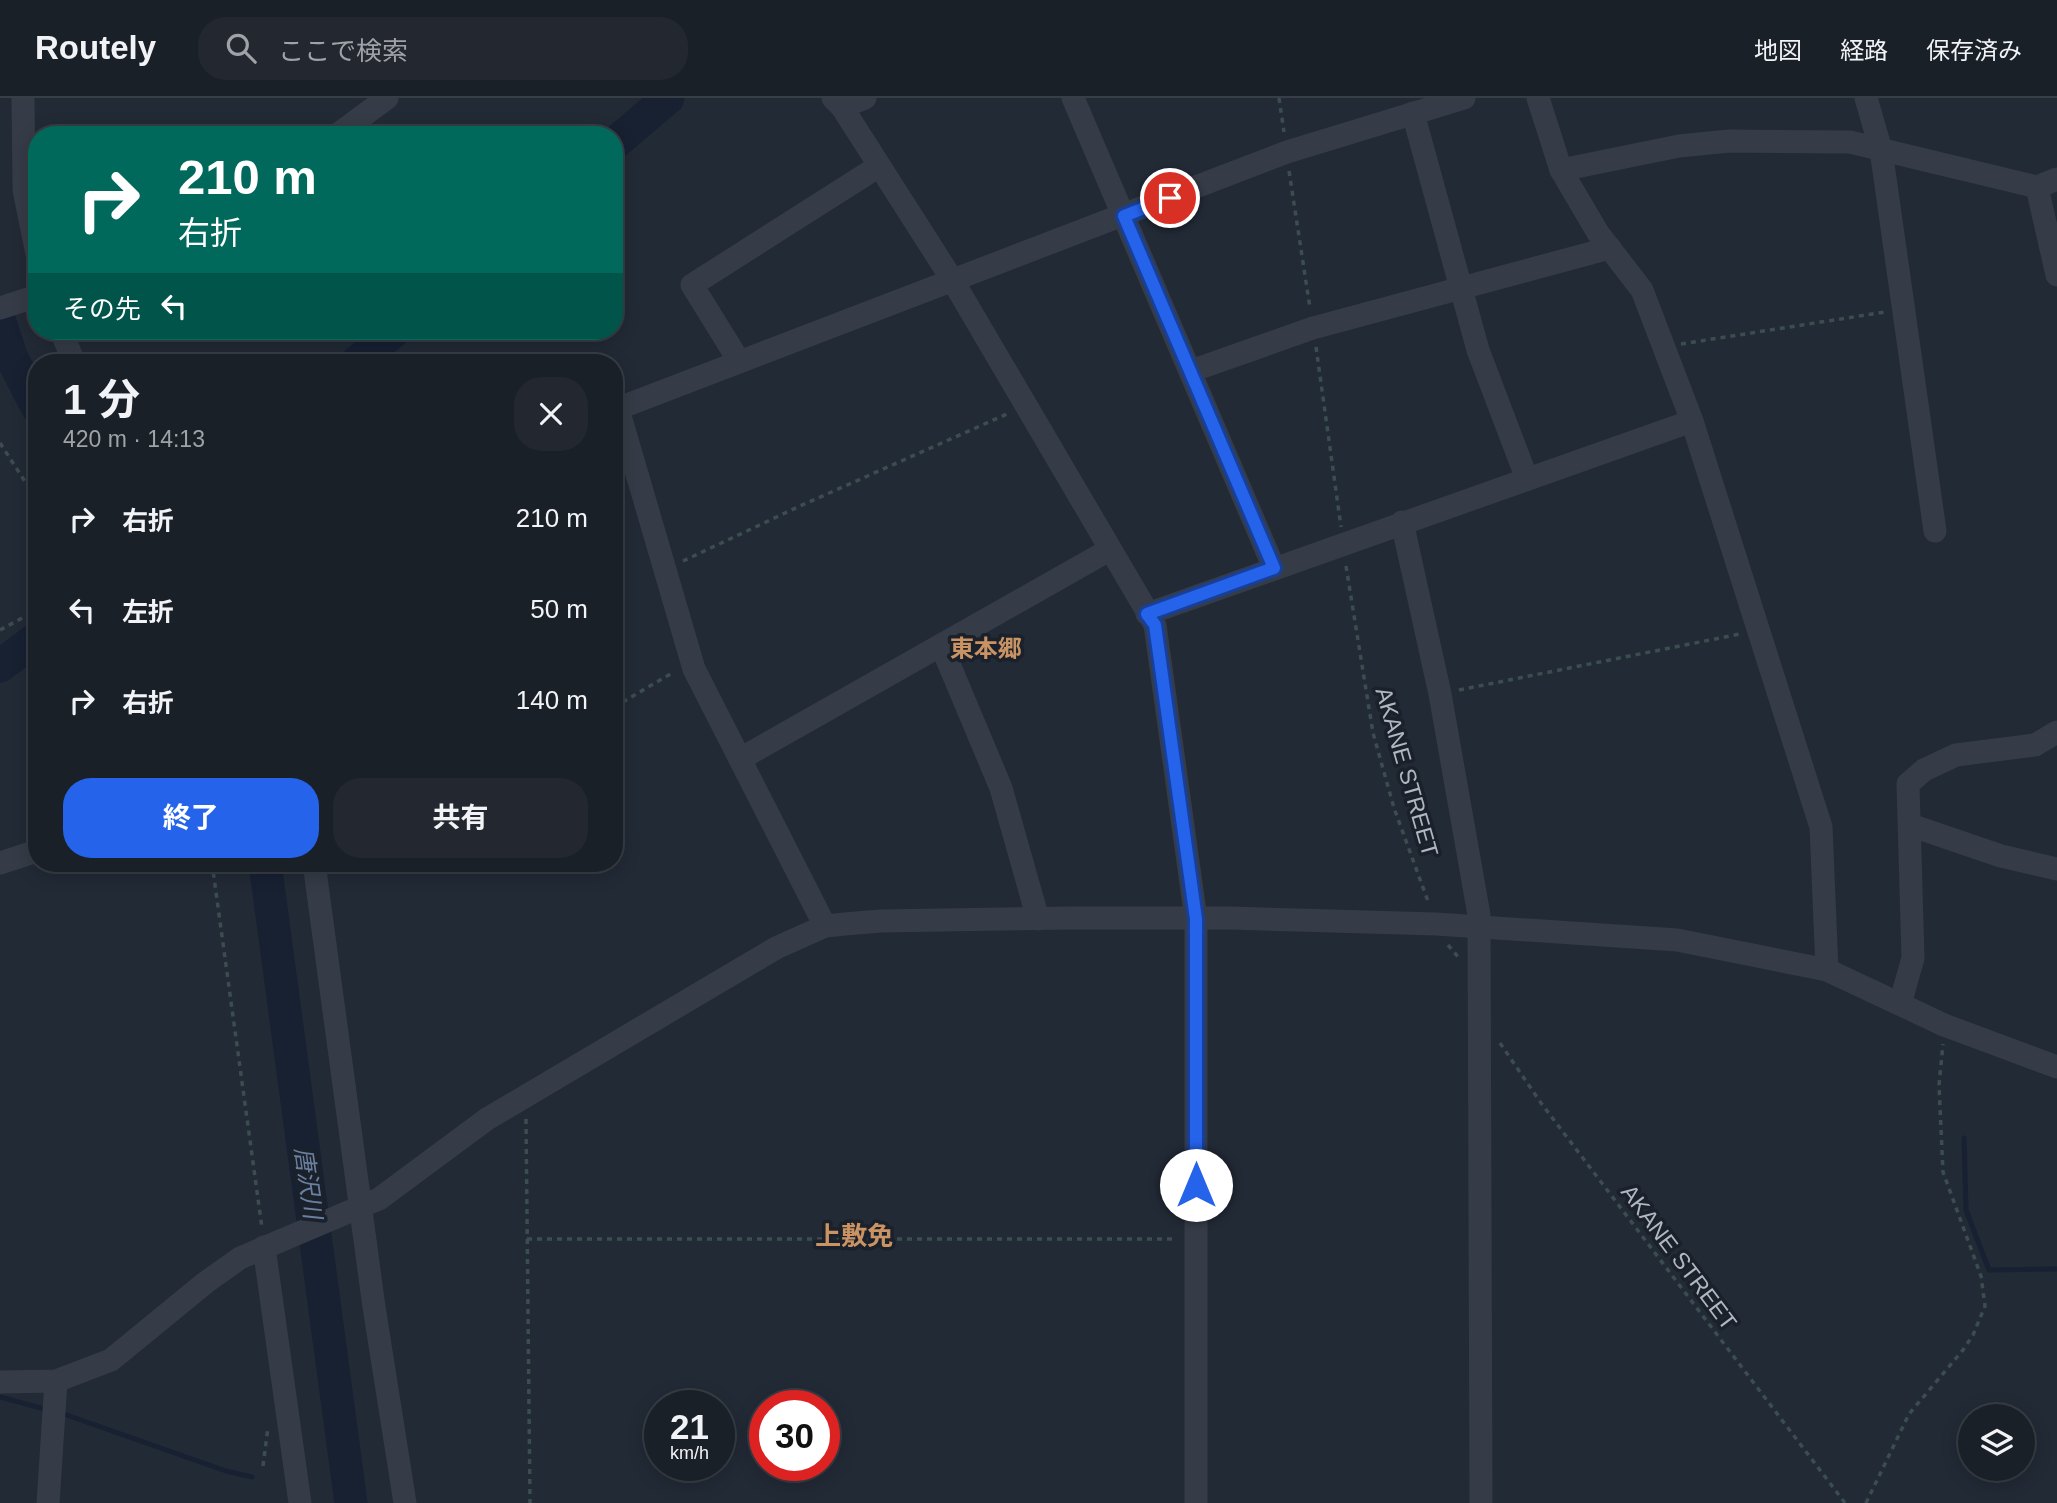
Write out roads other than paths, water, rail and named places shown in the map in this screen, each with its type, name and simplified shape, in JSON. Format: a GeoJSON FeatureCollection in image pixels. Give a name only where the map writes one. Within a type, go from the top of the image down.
{"type":"FeatureCollection","features":[{"type":"Feature","properties":{"kind":"street"},"geometry":{"type":"LineString","coordinates":[[23,98],[24,190],[28,210]]}},
{"type":"Feature","properties":{"kind":"street"},"geometry":{"type":"LineString","coordinates":[[349,126],[387,98]]}},
{"type":"Feature","properties":{"kind":"street"},"geometry":{"type":"LineString","coordinates":[[865,98],[838,103],[953,281],[1109,551],[1155,625],[1196,919],[1196,1503]]}},
{"type":"Feature","properties":{"kind":"street"},"geometry":{"type":"LineString","coordinates":[[1073,98],[1274,568]]}},
{"type":"Feature","properties":{"kind":"street"},"geometry":{"type":"LineString","coordinates":[[623,407],[1287,152],[1464,98]]}},
{"type":"Feature","properties":{"kind":"street"},"geometry":{"type":"LineString","coordinates":[[1538,98],[1561,170],[1610,248],[1642,290],[1692,421],[1821,827],[1827,970]]}},
{"type":"Feature","properties":{"kind":"street"},"geometry":{"type":"LineString","coordinates":[[1866,98],[1881,150],[1935,531]]}},
{"type":"Feature","properties":{"kind":"street"},"geometry":{"type":"LineString","coordinates":[[1413,113],[1478,349],[1527,479]]}},
{"type":"Feature","properties":{"kind":"street"},"geometry":{"type":"LineString","coordinates":[[1561,170],[1679,146],[1729,141],[1850,142],[2047,183],[2057,275]]}},
{"type":"Feature","properties":{"kind":"street"},"geometry":{"type":"LineString","coordinates":[[739,361],[692,285],[879,166]]}},
{"type":"Feature","properties":{"kind":"street"},"geometry":{"type":"LineString","coordinates":[[1191,371],[1313,328],[1610,248]]}},
{"type":"Feature","properties":{"kind":"street"},"geometry":{"type":"LineString","coordinates":[[0,308],[28,299]]}},
{"type":"Feature","properties":{"kind":"street"},"geometry":{"type":"LineString","coordinates":[[1147,614],[1692,421]]}},
{"type":"Feature","properties":{"kind":"street"},"geometry":{"type":"LineString","coordinates":[[623,432],[691,662],[825,926]]}},
{"type":"Feature","properties":{"kind":"street"},"geometry":{"type":"LineString","coordinates":[[1402,522],[1440,694],[1476,887],[1481,1011],[1481,1503]]}},
{"type":"Feature","properties":{"kind":"street"},"geometry":{"type":"LineString","coordinates":[[740,759],[1109,551]]}},
{"type":"Feature","properties":{"kind":"street"},"geometry":{"type":"LineString","coordinates":[[941,645],[1001,788],[1038,919]]}},
{"type":"Feature","properties":{"kind":"street"},"geometry":{"type":"LineString","coordinates":[[1900,1004],[1913,958],[1908,784],[1924,770],[1956,755],[2035,745],[2057,732]]}},
{"type":"Feature","properties":{"kind":"street"},"geometry":{"type":"LineString","coordinates":[[1910,825],[2001,856],[2057,869]]}},
{"type":"Feature","properties":{"kind":"street"},"geometry":{"type":"LineString","coordinates":[[0,863],[28,854]]}},
{"type":"Feature","properties":{"kind":"street"},"geometry":{"type":"LineString","coordinates":[[315,872],[357,1209],[405,1503]]}},
{"type":"Feature","properties":{"kind":"street"},"geometry":{"type":"LineString","coordinates":[[0,1382],[56,1381],[111,1360],[224,1269],[268,1246],[379,1199],[487,1119],[776,948],[825,926],[880,921],[1196,919],[1479,926],[1677,940],[1827,970],[1944,1025],[2057,1068]]}},
{"type":"Feature","properties":{"kind":"street"},"geometry":{"type":"LineString","coordinates":[[268,1246],[300,1503]]}},
{"type":"Feature","properties":{"kind":"street"},"geometry":{"type":"LineString","coordinates":[[48,1503],[56,1381]]}},
{"type":"Feature","properties":{"kind":"waterway"},"geometry":{"type":"LineString","coordinates":[[623,136],[668,98]]}},
{"type":"Feature","properties":{"kind":"waterway","name":"唐沢川"},"geometry":{"type":"LineString","coordinates":[[0,322],[11,356],[28,389]]}},
{"type":"Feature","properties":{"kind":"waterway"},"geometry":{"type":"LineString","coordinates":[[367,354],[383,340]]}},
{"type":"Feature","properties":{"kind":"waterway"},"geometry":{"type":"LineString","coordinates":[[0,666],[28,645]]}},
{"type":"Feature","properties":{"kind":"waterway","name":"唐沢川"},"geometry":{"type":"LineString","coordinates":[[266,872],[351,1503]]}},
{"type":"Feature","properties":{"kind":"waterway"},"geometry":{"type":"LineString","coordinates":[[1964,1138],[1966,1210],[1989,1270],[2057,1269]]}},
{"type":"Feature","properties":{"kind":"waterway"},"geometry":{"type":"LineString","coordinates":[[0,1397],[48,1410]]}},
{"type":"Feature","properties":{"kind":"waterway"},"geometry":{"type":"LineString","coordinates":[[61,1413],[226,1471],[252,1477]]}},
{"type":"Feature","properties":{"kind":"district","name":"東本郷"},"geometry":{"type":"Point","coordinates":[986,649]}},
{"type":"Feature","properties":{"kind":"district","name":"上敷免"},"geometry":{"type":"Point","coordinates":[854,1236]}}]}
